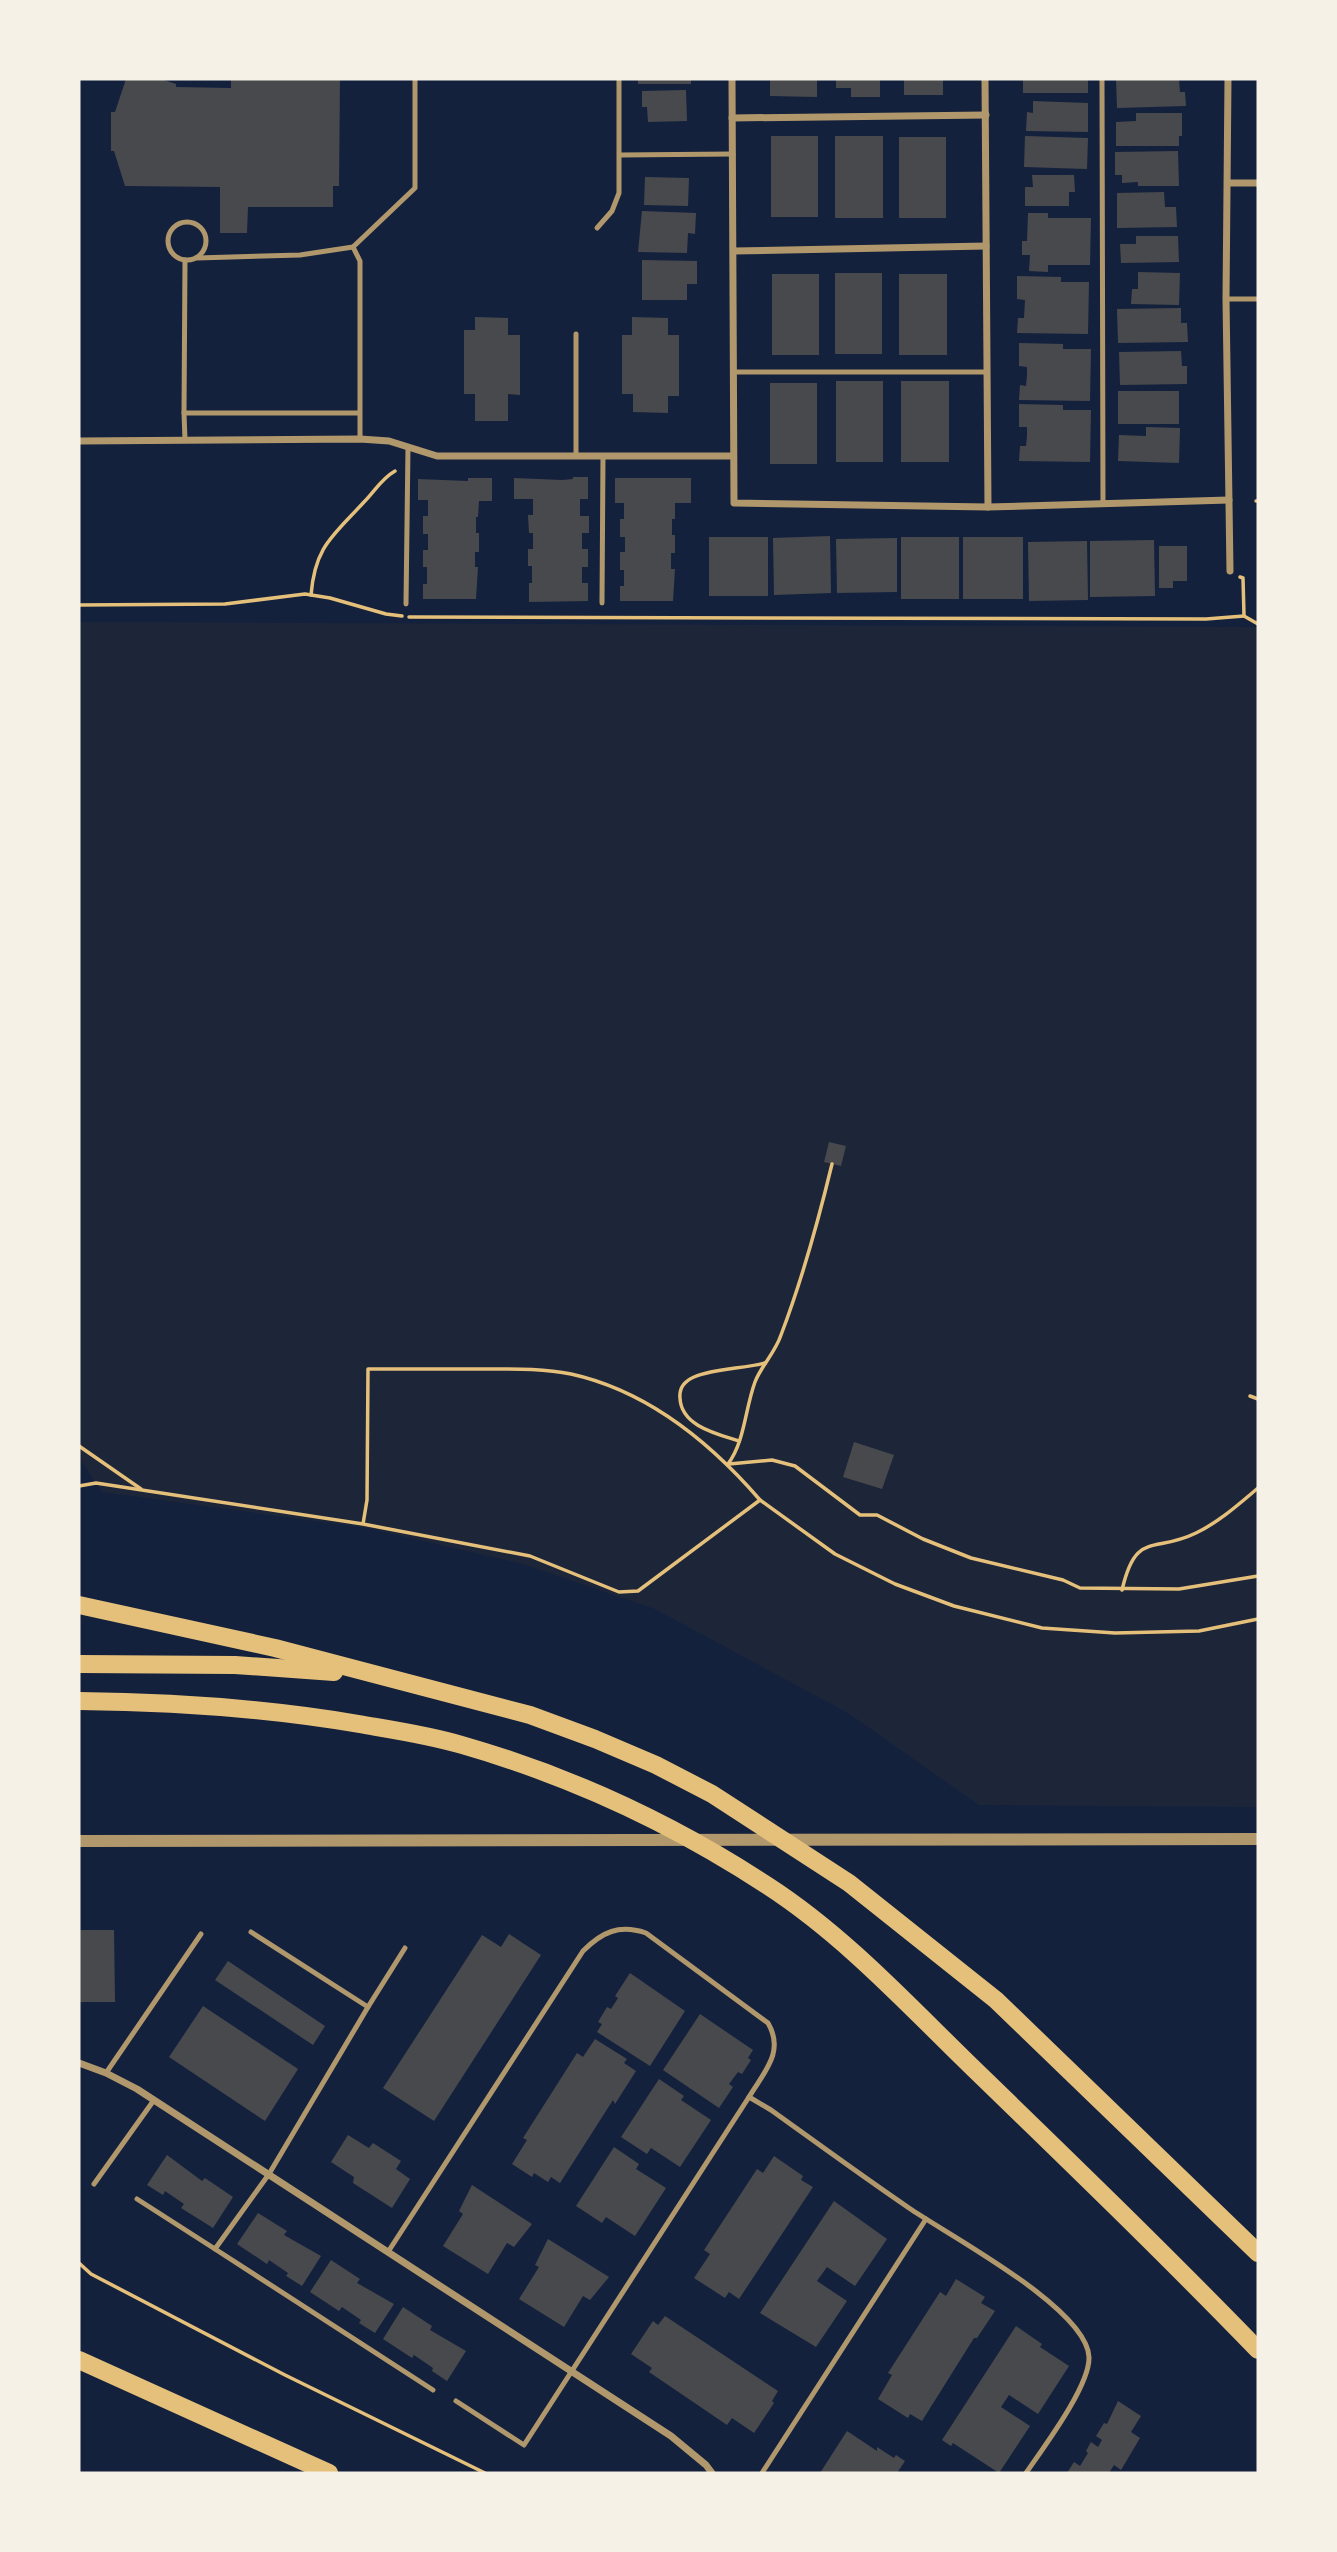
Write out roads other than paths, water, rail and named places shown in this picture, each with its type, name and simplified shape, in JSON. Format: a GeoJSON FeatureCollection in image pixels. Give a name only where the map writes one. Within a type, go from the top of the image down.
{"type":"FeatureCollection","features":[{"type":"Feature","properties":{"kind":"highway"},"geometry":{"type":"LineString","coordinates":[[79,1605],[400,1679],[530,1715],[656,1765],[712,1794],[849,1884],[996,2000],[1258,2253]]}},
{"type":"Feature","properties":{"kind":"highway"},"geometry":{"type":"LineString","coordinates":[[79,1664],[247,1666],[308,1669],[400,1679]]}},
{"type":"Feature","properties":{"kind":"highway"},"geometry":{"type":"LineString","coordinates":[[79,1701],[272,1710],[400,1731],[460,1744],[581,1787],[646,1816],[709,1850],[770,1887],[856,1955],[1060,2152],[1258,2350]]}},
{"type":"Feature","properties":{"kind":"highway"},"geometry":{"type":"LineString","coordinates":[[79,2360],[329,2473]]}},
{"type":"Feature","properties":{"kind":"street"},"geometry":{"type":"LineString","coordinates":[[732,79],[734,503],[988,506],[1229,500]]}},
{"type":"Feature","properties":{"kind":"street"},"geometry":{"type":"LineString","coordinates":[[985,79],[988,506]]}},
{"type":"Feature","properties":{"kind":"street"},"geometry":{"type":"LineString","coordinates":[[1228,79],[1226,299],[1230,571]]}},
{"type":"Feature","properties":{"kind":"street"},"geometry":{"type":"LineString","coordinates":[[732,118],[986,114]]}},
{"type":"Feature","properties":{"kind":"street"},"geometry":{"type":"LineString","coordinates":[[1228,183],[1258,183]]}},
{"type":"Feature","properties":{"kind":"street"},"geometry":{"type":"LineString","coordinates":[[734,251],[986,246]]}},
{"type":"Feature","properties":{"kind":"street"},"geometry":{"type":"LineString","coordinates":[[79,441],[360,439],[389,441],[437,456],[733,456]]}},
{"type":"Feature","properties":{"kind":"street"},"geometry":{"type":"LineString","coordinates":[[79,1841],[1258,1839]]}},
{"type":"Feature","properties":{"kind":"street"},"geometry":{"type":"LineString","coordinates":[[79,2063],[106,2073],[154,2100],[269,2174],[671,2437],[712,2473]]}},
{"type":"Feature","properties":{"kind":"lane"},"geometry":{"type":"LineString","coordinates":[[197,258],[205,248],[205,234],[195,223],[181,223],[171,232],[169,245],[174,256],[186,260],[300,256],[354,247],[415,188],[415,79]]}},
{"type":"Feature","properties":{"kind":"lane"},"geometry":{"type":"LineString","coordinates":[[597,228],[612,211],[619,193],[619,79]]}},
{"type":"Feature","properties":{"kind":"lane"},"geometry":{"type":"LineString","coordinates":[[1102,79],[1103,504]]}},
{"type":"Feature","properties":{"kind":"lane"},"geometry":{"type":"LineString","coordinates":[[620,155],[733,154]]}},
{"type":"Feature","properties":{"kind":"lane"},"geometry":{"type":"LineString","coordinates":[[354,247],[360,261],[360,439]]}},
{"type":"Feature","properties":{"kind":"lane"},"geometry":{"type":"LineString","coordinates":[[185,440],[186,260]]}},
{"type":"Feature","properties":{"kind":"lane"},"geometry":{"type":"LineString","coordinates":[[1226,299],[1258,299]]}},
{"type":"Feature","properties":{"kind":"lane"},"geometry":{"type":"LineString","coordinates":[[576,334],[576,456]]}},
{"type":"Feature","properties":{"kind":"lane"},"geometry":{"type":"LineString","coordinates":[[734,372],[987,372]]}},
{"type":"Feature","properties":{"kind":"lane"},"geometry":{"type":"LineString","coordinates":[[184,414],[359,413]]}},
{"type":"Feature","properties":{"kind":"lane"},"geometry":{"type":"LineString","coordinates":[[406,604],[408,447]]}},
{"type":"Feature","properties":{"kind":"lane"},"geometry":{"type":"LineString","coordinates":[[602,603],[603,456]]}},
{"type":"Feature","properties":{"kind":"lane"},"geometry":{"type":"LineString","coordinates":[[388,2252],[583,1951],[604,1933],[620,1928],[646,1933],[768,2023],[774,2034],[776,2047],[749,2097],[524,2445],[456,2401]]}},
{"type":"Feature","properties":{"kind":"lane"},"geometry":{"type":"LineString","coordinates":[[251,1932],[368,2007]]}},
{"type":"Feature","properties":{"kind":"lane"},"geometry":{"type":"LineString","coordinates":[[106,2073],[201,1934]]}},
{"type":"Feature","properties":{"kind":"lane"},"geometry":{"type":"LineString","coordinates":[[215,2249],[269,2174],[405,1948]]}},
{"type":"Feature","properties":{"kind":"lane"},"geometry":{"type":"LineString","coordinates":[[749,2097],[926,2219],[989,2257],[1060,2312],[1081,2335],[1089,2357],[1084,2378],[1066,2413],[1026,2473]]}},
{"type":"Feature","properties":{"kind":"lane"},"geometry":{"type":"LineString","coordinates":[[94,2184],[154,2100]]}},
{"type":"Feature","properties":{"kind":"lane"},"geometry":{"type":"LineString","coordinates":[[138,2199],[433,2390]]}},
{"type":"Feature","properties":{"kind":"lane"},"geometry":{"type":"LineString","coordinates":[[762,2473],[926,2219]]}}]}
